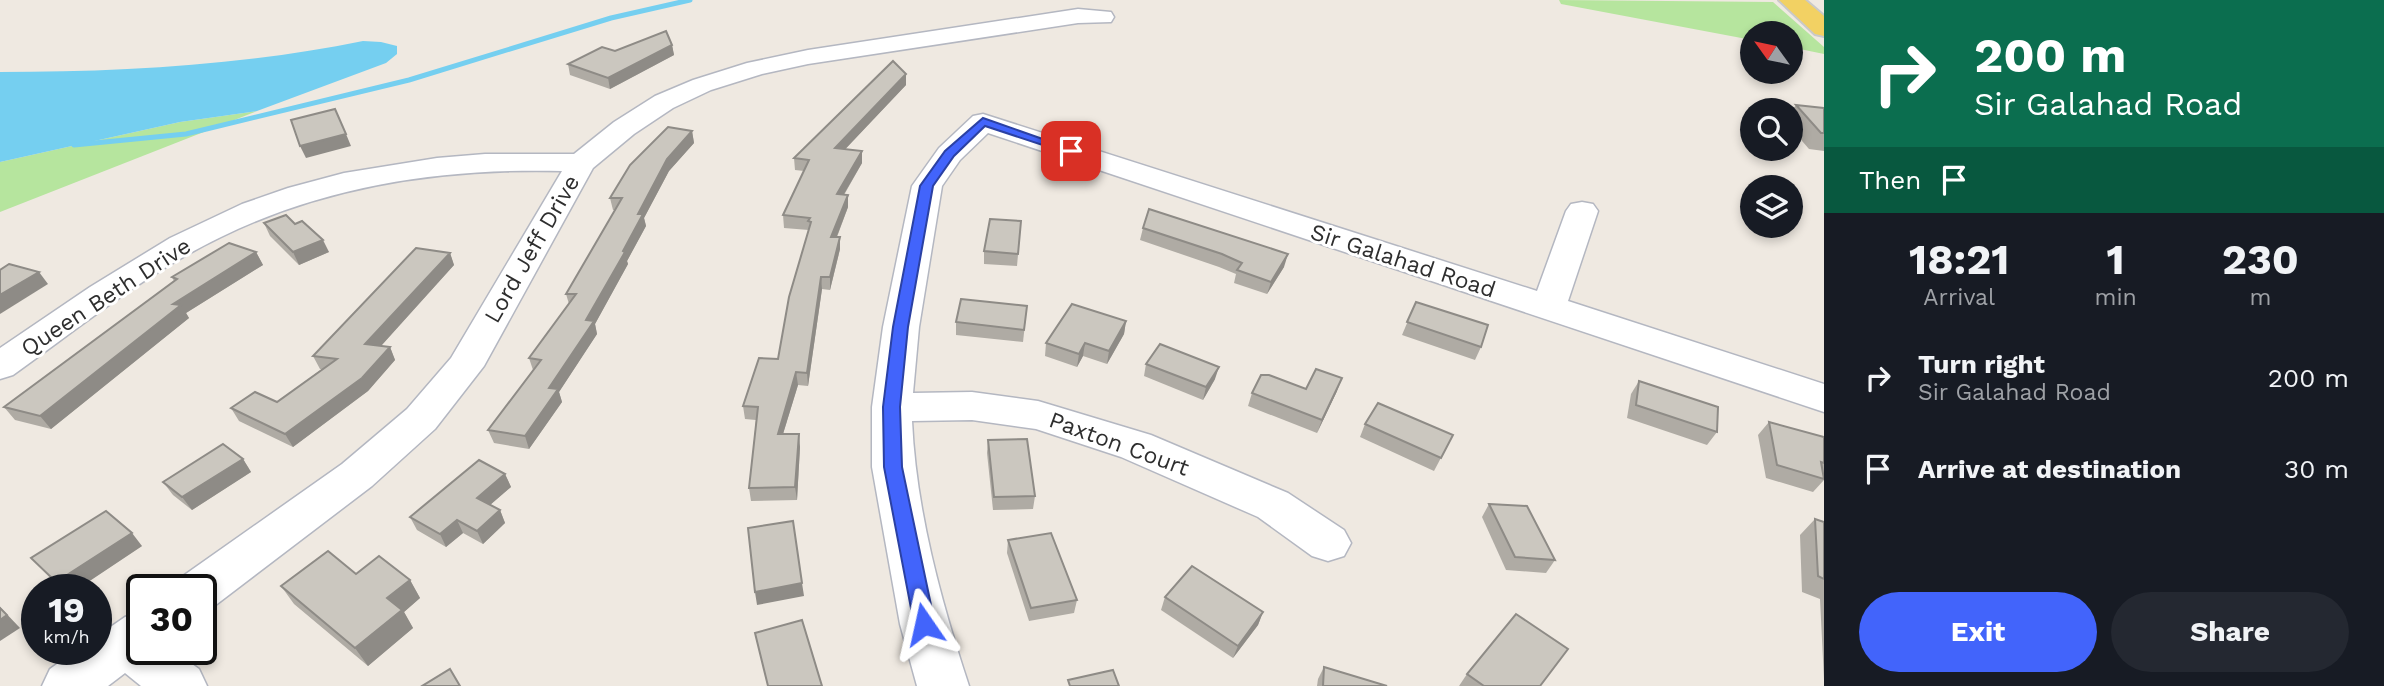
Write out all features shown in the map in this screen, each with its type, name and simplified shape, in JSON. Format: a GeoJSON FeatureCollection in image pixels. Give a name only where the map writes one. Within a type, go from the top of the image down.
{"type":"FeatureCollection","features":[{"type":"Feature","properties":{"kind":"main road"},"geometry":{"type":"LineString","coordinates":[[1791,0],[1820,22]]}},
{"type":"Feature","properties":{"kind":"street","name":"Lord Jeff Drive"},"geometry":{"type":"LineString","coordinates":[[217,578],[357,475],[421,419],[464,366],[581,163],[624,128],[664,102],[702,85],[756,68],[808,57],[1065,18],[1103,17]]}},
{"type":"Feature","properties":{"kind":"street","name":"Sir Galahad Road"},"geometry":{"type":"LineString","coordinates":[[892,407],[901,327],[927,186],[949,154],[983,122],[1824,398]]}},
{"type":"Feature","properties":{"kind":"street","name":"Queen Beth Drive"},"geometry":{"type":"LineString","coordinates":[[0,366],[128,277],[208,231],[266,206],[376,174],[428,166],[525,160],[581,163]]}},
{"type":"Feature","properties":{"kind":"street"},"geometry":{"type":"LineString","coordinates":[[1548,309],[1582,211]]}},
{"type":"Feature","properties":{"kind":"street","name":"Paxton Court"},"geometry":{"type":"LineString","coordinates":[[892,407],[972,406],[1038,415],[1136,446],[1273,505],[1328,542]]}},
{"type":"Feature","properties":{"kind":"street"},"geometry":{"type":"LineString","coordinates":[[892,407],[893,467],[924,624],[943,686]]}},
{"type":"Feature","properties":{"kind":"street"},"geometry":{"type":"LineString","coordinates":[[68,686],[126,644]]}},
{"type":"Feature","properties":{"kind":"street"},"geometry":{"type":"LineString","coordinates":[[160,665],[181,686]]}},
{"type":"Feature","properties":{"kind":"green space"},"geometry":{"type":"Polygon","coordinates":[[[1559,0],[1773,2],[1795,21],[1740,21],[1740,38],[1561,4],[1559,0]]]}},
{"type":"Feature","properties":{"kind":"green space"},"geometry":{"type":"Polygon","coordinates":[[[1803,28],[1824,47],[1824,54],[1803,50],[1803,28]]]}},
{"type":"Feature","properties":{"kind":"green space"},"geometry":{"type":"Polygon","coordinates":[[[257,111],[0,212],[0,162],[180,122],[257,111]]]}},
{"type":"Feature","properties":{"kind":"water"},"geometry":{"type":"Polygon","coordinates":[[[363,41],[397,46],[397,54],[386,63],[257,111],[180,122],[0,162],[0,72],[182,66],[274,56],[363,41]]]}},
{"type":"Feature","properties":{"kind":"building"},"geometry":{"type":"Polygon","coordinates":[[[666,31],[672,45],[608,78],[568,64],[602,47],[615,51],[666,31]]]}},
{"type":"Feature","properties":{"kind":"building"},"geometry":{"type":"Polygon","coordinates":[[[893,61],[906,74],[835,148],[862,151],[837,194],[848,195],[831,237],[840,237],[830,277],[821,277],[807,373],[796,372],[778,434],[799,434],[795,487],[749,488],[758,407],[743,406],[759,358],[778,359],[789,297],[811,222],[808,221],[810,218],[783,215],[809,160],[794,158],[893,61]]]}},
{"type":"Feature","properties":{"kind":"building"},"geometry":{"type":"Polygon","coordinates":[[[1803,106],[1824,108],[1824,133],[1803,113],[1803,106]]]}},
{"type":"Feature","properties":{"kind":"building"},"geometry":{"type":"Polygon","coordinates":[[[335,109],[346,134],[300,146],[291,120],[335,109]]]}},
{"type":"Feature","properties":{"kind":"building"},"geometry":{"type":"Polygon","coordinates":[[[668,127],[692,131],[667,159],[638,214],[643,214],[623,251],[625,252],[586,320],[594,321],[549,388],[558,389],[525,436],[488,430],[541,360],[529,358],[576,294],[566,294],[622,198],[610,198],[630,165],[668,127]]]}},
{"type":"Feature","properties":{"kind":"building"},"geometry":{"type":"Polygon","coordinates":[[[1149,209],[1288,254],[1271,282],[1237,270],[1242,263],[1222,254],[1143,228],[1149,209]]]}},
{"type":"Feature","properties":{"kind":"building"},"geometry":{"type":"Polygon","coordinates":[[[286,215],[295,224],[302,221],[323,240],[293,252],[264,223],[286,215]]]}},
{"type":"Feature","properties":{"kind":"building"},"geometry":{"type":"Polygon","coordinates":[[[990,219],[1021,221],[1018,254],[984,251],[990,219]]]}},
{"type":"Feature","properties":{"kind":"building"},"geometry":{"type":"Polygon","coordinates":[[[229,243],[256,252],[173,304],[181,305],[40,416],[4,407],[177,279],[172,277],[229,243]]]}},
{"type":"Feature","properties":{"kind":"building"},"geometry":{"type":"Polygon","coordinates":[[[416,248],[450,253],[365,344],[390,347],[362,378],[285,434],[231,408],[255,392],[277,402],[337,359],[313,356],[416,248]]]}},
{"type":"Feature","properties":{"kind":"building"},"geometry":{"type":"Polygon","coordinates":[[[9,264],[39,272],[0,295],[0,270],[9,264]]]}},
{"type":"Feature","properties":{"kind":"building"},"geometry":{"type":"Polygon","coordinates":[[[961,299],[1027,306],[1024,330],[956,322],[961,299]]]}},
{"type":"Feature","properties":{"kind":"building"},"geometry":{"type":"Polygon","coordinates":[[[1416,302],[1488,325],[1481,347],[1407,322],[1416,302]]]}},
{"type":"Feature","properties":{"kind":"building"},"geometry":{"type":"Polygon","coordinates":[[[1072,304],[1126,321],[1109,351],[1085,343],[1079,354],[1046,343],[1072,304]]]}},
{"type":"Feature","properties":{"kind":"building"},"geometry":{"type":"Polygon","coordinates":[[[1160,344],[1219,367],[1206,387],[1146,364],[1160,344]]]}},
{"type":"Feature","properties":{"kind":"building"},"geometry":{"type":"Polygon","coordinates":[[[1316,369],[1342,378],[1322,420],[1252,393],[1261,375],[1269,375],[1306,389],[1316,369]]]}},
{"type":"Feature","properties":{"kind":"building"},"geometry":{"type":"Polygon","coordinates":[[[1639,381],[1718,407],[1717,432],[1636,405],[1639,381]]]}},
{"type":"Feature","properties":{"kind":"building"},"geometry":{"type":"Polygon","coordinates":[[[1378,403],[1453,435],[1441,458],[1365,424],[1378,403]]]}},
{"type":"Feature","properties":{"kind":"building"},"geometry":{"type":"Polygon","coordinates":[[[1769,422],[1824,437],[1824,463],[1821,462],[1824,479],[1777,465],[1769,422]]]}},
{"type":"Feature","properties":{"kind":"building"},"geometry":{"type":"Polygon","coordinates":[[[1027,439],[1035,496],[994,497],[988,440],[1027,439]]]}},
{"type":"Feature","properties":{"kind":"building"},"geometry":{"type":"Polygon","coordinates":[[[223,444],[243,459],[182,497],[163,482],[223,444]]]}},
{"type":"Feature","properties":{"kind":"building"},"geometry":{"type":"Polygon","coordinates":[[[479,460],[505,474],[477,498],[500,510],[477,531],[457,520],[440,534],[410,517],[479,460]]]}},
{"type":"Feature","properties":{"kind":"building"},"geometry":{"type":"Polygon","coordinates":[[[1489,504],[1527,506],[1555,560],[1515,557],[1489,504]]]}},
{"type":"Feature","properties":{"kind":"building"},"geometry":{"type":"Polygon","coordinates":[[[106,511],[132,533],[68,574],[48,574],[31,558],[106,511]]]}},
{"type":"Feature","properties":{"kind":"building"},"geometry":{"type":"Polygon","coordinates":[[[1815,519],[1824,522],[1824,579],[1818,576],[1815,519]]]}},
{"type":"Feature","properties":{"kind":"building"},"geometry":{"type":"Polygon","coordinates":[[[793,521],[802,583],[755,592],[748,528],[793,521]]]}},
{"type":"Feature","properties":{"kind":"building"},"geometry":{"type":"Polygon","coordinates":[[[1051,533],[1077,600],[1031,608],[1008,540],[1051,533]]]}},
{"type":"Feature","properties":{"kind":"building"},"geometry":{"type":"Polygon","coordinates":[[[328,551],[356,574],[379,556],[410,580],[387,598],[402,610],[355,648],[281,586],[328,551]]]}},
{"type":"Feature","properties":{"kind":"building"},"geometry":{"type":"Polygon","coordinates":[[[1192,566],[1263,612],[1238,646],[1165,597],[1192,566]]]}},
{"type":"Feature","properties":{"kind":"building"},"geometry":{"type":"Polygon","coordinates":[[[0,608],[7,615],[0,620],[0,608]]]}},
{"type":"Feature","properties":{"kind":"building"},"geometry":{"type":"Polygon","coordinates":[[[1516,614],[1568,649],[1540,686],[1484,686],[1467,674],[1516,614]]]}},
{"type":"Feature","properties":{"kind":"building"},"geometry":{"type":"Polygon","coordinates":[[[802,620],[822,686],[768,686],[755,633],[802,620]]]}},
{"type":"Feature","properties":{"kind":"building"},"geometry":{"type":"Polygon","coordinates":[[[1324,667],[1387,686],[1323,686],[1324,667]]]}},
{"type":"Feature","properties":{"kind":"building"},"geometry":{"type":"Polygon","coordinates":[[[450,669],[460,686],[422,686],[450,669]]]}},
{"type":"Feature","properties":{"kind":"building"},"geometry":{"type":"Polygon","coordinates":[[[1113,670],[1119,686],[1070,686],[1068,680],[1113,670]]]}},
{"type":"Feature","properties":{"kind":"waterway"},"geometry":{"type":"LineString","coordinates":[[74,145],[186,134],[409,80],[611,18],[690,0]]}},
{"type":"Feature","properties":{"kind":"route"},"geometry":{"type":"LineString","coordinates":[[924,624],[893,467],[892,407],[901,327],[915,239],[927,186],[949,154],[983,122],[1071,151]]}}]}
